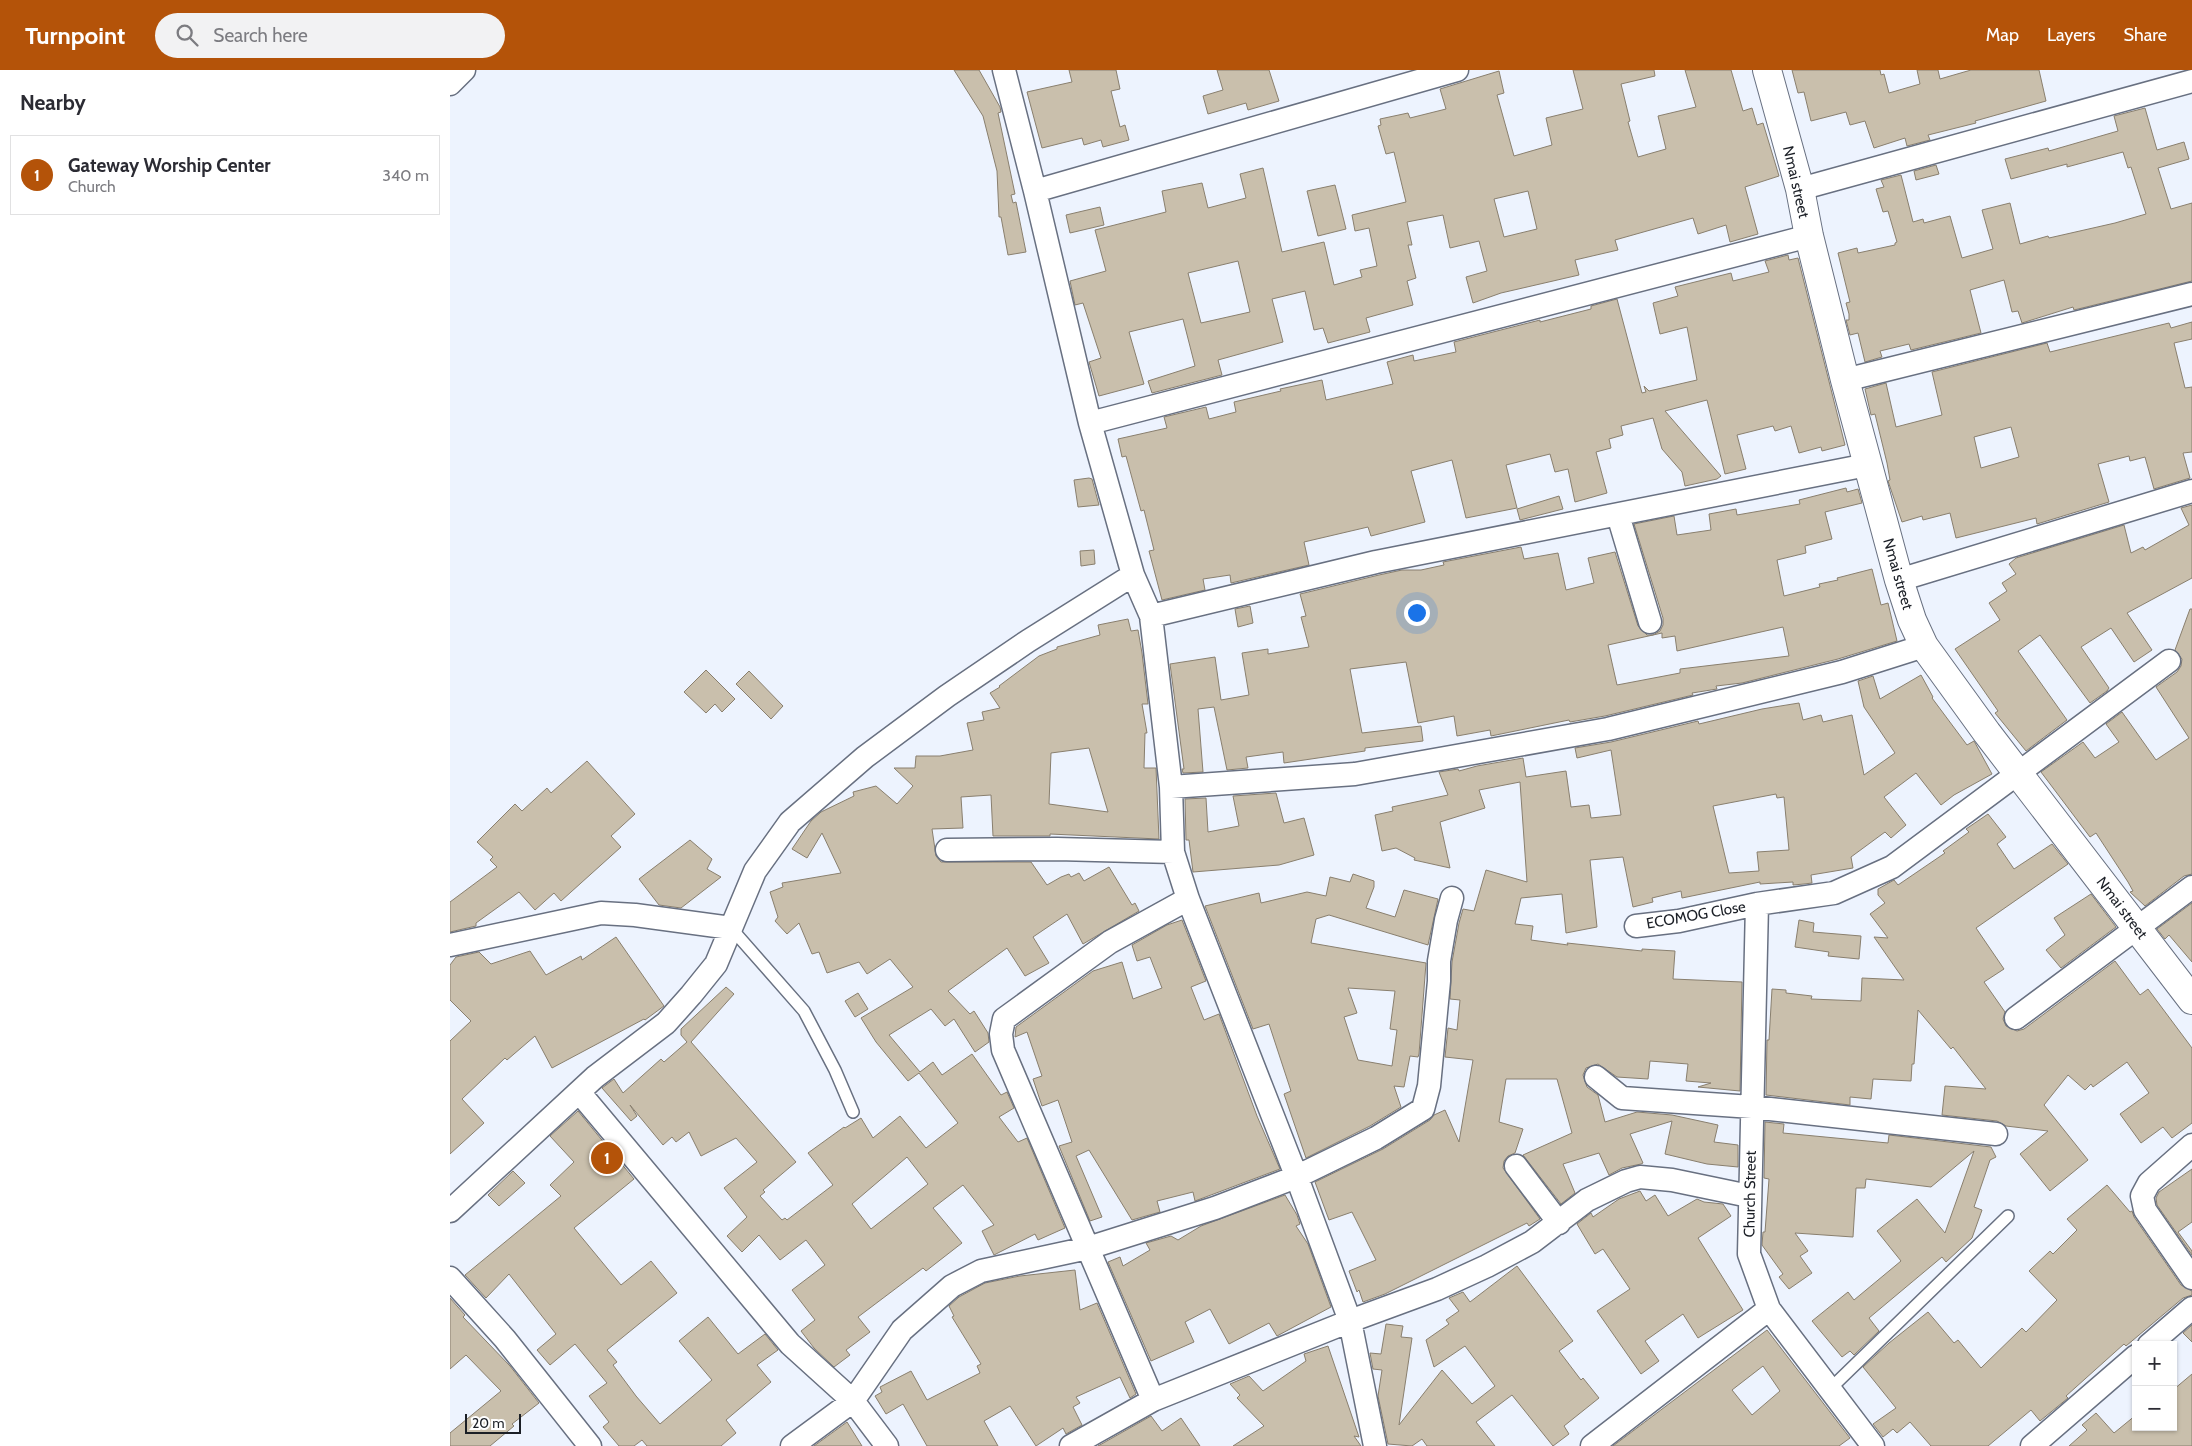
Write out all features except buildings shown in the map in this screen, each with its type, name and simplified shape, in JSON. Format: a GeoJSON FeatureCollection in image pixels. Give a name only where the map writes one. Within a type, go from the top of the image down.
{"type":"FeatureCollection","features":[{"type":"Feature","properties":{"kind":"street"},"geometry":{"type":"LineString","coordinates":[[450,84],[464,70]]}},
{"type":"Feature","properties":{"kind":"street"},"geometry":{"type":"LineString","coordinates":[[1004,70],[1036,191],[1090,422],[1133,575],[1151,616],[1171,787],[1173,852],[1188,899],[1350,1321],[1376,1446]]}},
{"type":"Feature","properties":{"kind":"street"},"geometry":{"type":"LineString","coordinates":[[1036,191],[1457,70]]}},
{"type":"Feature","properties":{"kind":"street","name":"Nmai street"},"geometry":{"type":"LineString","coordinates":[[1767,70],[1800,190],[1809,236],[1867,464],[1912,620],[1924,646],[1986,733],[2019,773],[2192,1000]]}},
{"type":"Feature","properties":{"kind":"street"},"geometry":{"type":"LineString","coordinates":[[1800,190],[2192,82]]}},
{"type":"Feature","properties":{"kind":"street"},"geometry":{"type":"LineString","coordinates":[[1090,422],[1809,236]]}},
{"type":"Feature","properties":{"kind":"street"},"geometry":{"type":"LineString","coordinates":[[1845,380],[2192,294]]}},
{"type":"Feature","properties":{"kind":"street"},"geometry":{"type":"LineString","coordinates":[[1151,616],[1376,562],[1867,464]]}},
{"type":"Feature","properties":{"kind":"street"},"geometry":{"type":"LineString","coordinates":[[1899,580],[2192,491]]}},
{"type":"Feature","properties":{"kind":"street"},"geometry":{"type":"LineString","coordinates":[[1618,515],[1650,622]]}},
{"type":"Feature","properties":{"kind":"street"},"geometry":{"type":"LineString","coordinates":[[450,1212],[595,1077],[666,1023],[716,964],[755,871],[790,822],[850,770],[946,696],[1028,641],[1133,575]]}},
{"type":"Feature","properties":{"kind":"street"},"geometry":{"type":"LineString","coordinates":[[1171,787],[1354,774],[1608,730],[1842,672],[1924,646]]}},
{"type":"Feature","properties":{"kind":"street","name":"ECOMOG Close"},"geometry":{"type":"LineString","coordinates":[[1636,926],[1679,921],[1757,904],[1834,893],[1892,868],[2169,661]]}},
{"type":"Feature","properties":{"kind":"street"},"geometry":{"type":"LineString","coordinates":[[947,850],[1057,849],[1173,852]]}},
{"type":"Feature","properties":{"kind":"street"},"geometry":{"type":"LineString","coordinates":[[2016,1018],[2192,887]]}},
{"type":"Feature","properties":{"kind":"street"},"geometry":{"type":"LineString","coordinates":[[792,1446],[853,1401],[902,1330],[952,1286],[981,1271],[1088,1248],[1215,1208],[1296,1177],[1376,1138],[1423,1109],[1429,1086],[1440,981],[1439,961],[1452,898]]}},
{"type":"Feature","properties":{"kind":"street"},"geometry":{"type":"LineString","coordinates":[[1153,1400],[1003,1050],[1001,1034],[1004,1019],[1110,942],[1188,899]]}},
{"type":"Feature","properties":{"kind":"street","name":"Church Street"},"geometry":{"type":"LineString","coordinates":[[1757,904],[1749,1254],[1769,1309],[1830,1389],[1868,1444]]}},
{"type":"Feature","properties":{"kind":"street"},"geometry":{"type":"LineString","coordinates":[[450,945],[602,913],[635,915],[731,928]]}},
{"type":"Feature","properties":{"kind":"street"},"geometry":{"type":"LineString","coordinates":[[1596,1077],[1622,1098],[1752,1107],[1996,1134]]}},
{"type":"Feature","properties":{"kind":"street"},"geometry":{"type":"LineString","coordinates":[[579,1092],[790,1344],[853,1401],[887,1446]]}},
{"type":"Feature","properties":{"kind":"street"},"geometry":{"type":"LineString","coordinates":[[2192,1145],[2149,1183],[2142,1196],[2145,1210],[2192,1278]]}},
{"type":"Feature","properties":{"kind":"street"},"geometry":{"type":"LineString","coordinates":[[1516,1166],[1559,1223]]}},
{"type":"Feature","properties":{"kind":"street"},"geometry":{"type":"LineString","coordinates":[[1071,1446],[1153,1400],[1350,1321],[1437,1289],[1487,1266],[1532,1242],[1588,1200],[1626,1181],[1640,1177],[1672,1180],[1749,1196]]}},
{"type":"Feature","properties":{"kind":"street"},"geometry":{"type":"LineString","coordinates":[[450,1278],[505,1339],[590,1446]]}},
{"type":"Feature","properties":{"kind":"street"},"geometry":{"type":"LineString","coordinates":[[2154,1341],[2192,1308]]}},
{"type":"Feature","properties":{"kind":"street"},"geometry":{"type":"LineString","coordinates":[[1592,1446],[1769,1309]]}},
{"type":"Feature","properties":{"kind":"street"},"geometry":{"type":"LineString","coordinates":[[2032,1446],[2132,1359]]}},
{"type":"Feature","properties":{"kind":"lane"},"geometry":{"type":"LineString","coordinates":[[731,928],[804,1011],[835,1070],[853,1112]]}},
{"type":"Feature","properties":{"kind":"lane"},"geometry":{"type":"LineString","coordinates":[[1830,1389],[2008,1216]]}},
{"type":"Feature","properties":{"kind":"place","name":"Gateway Worship Center"},"geometry":{"type":"Point","coordinates":[607,1158]}}]}
